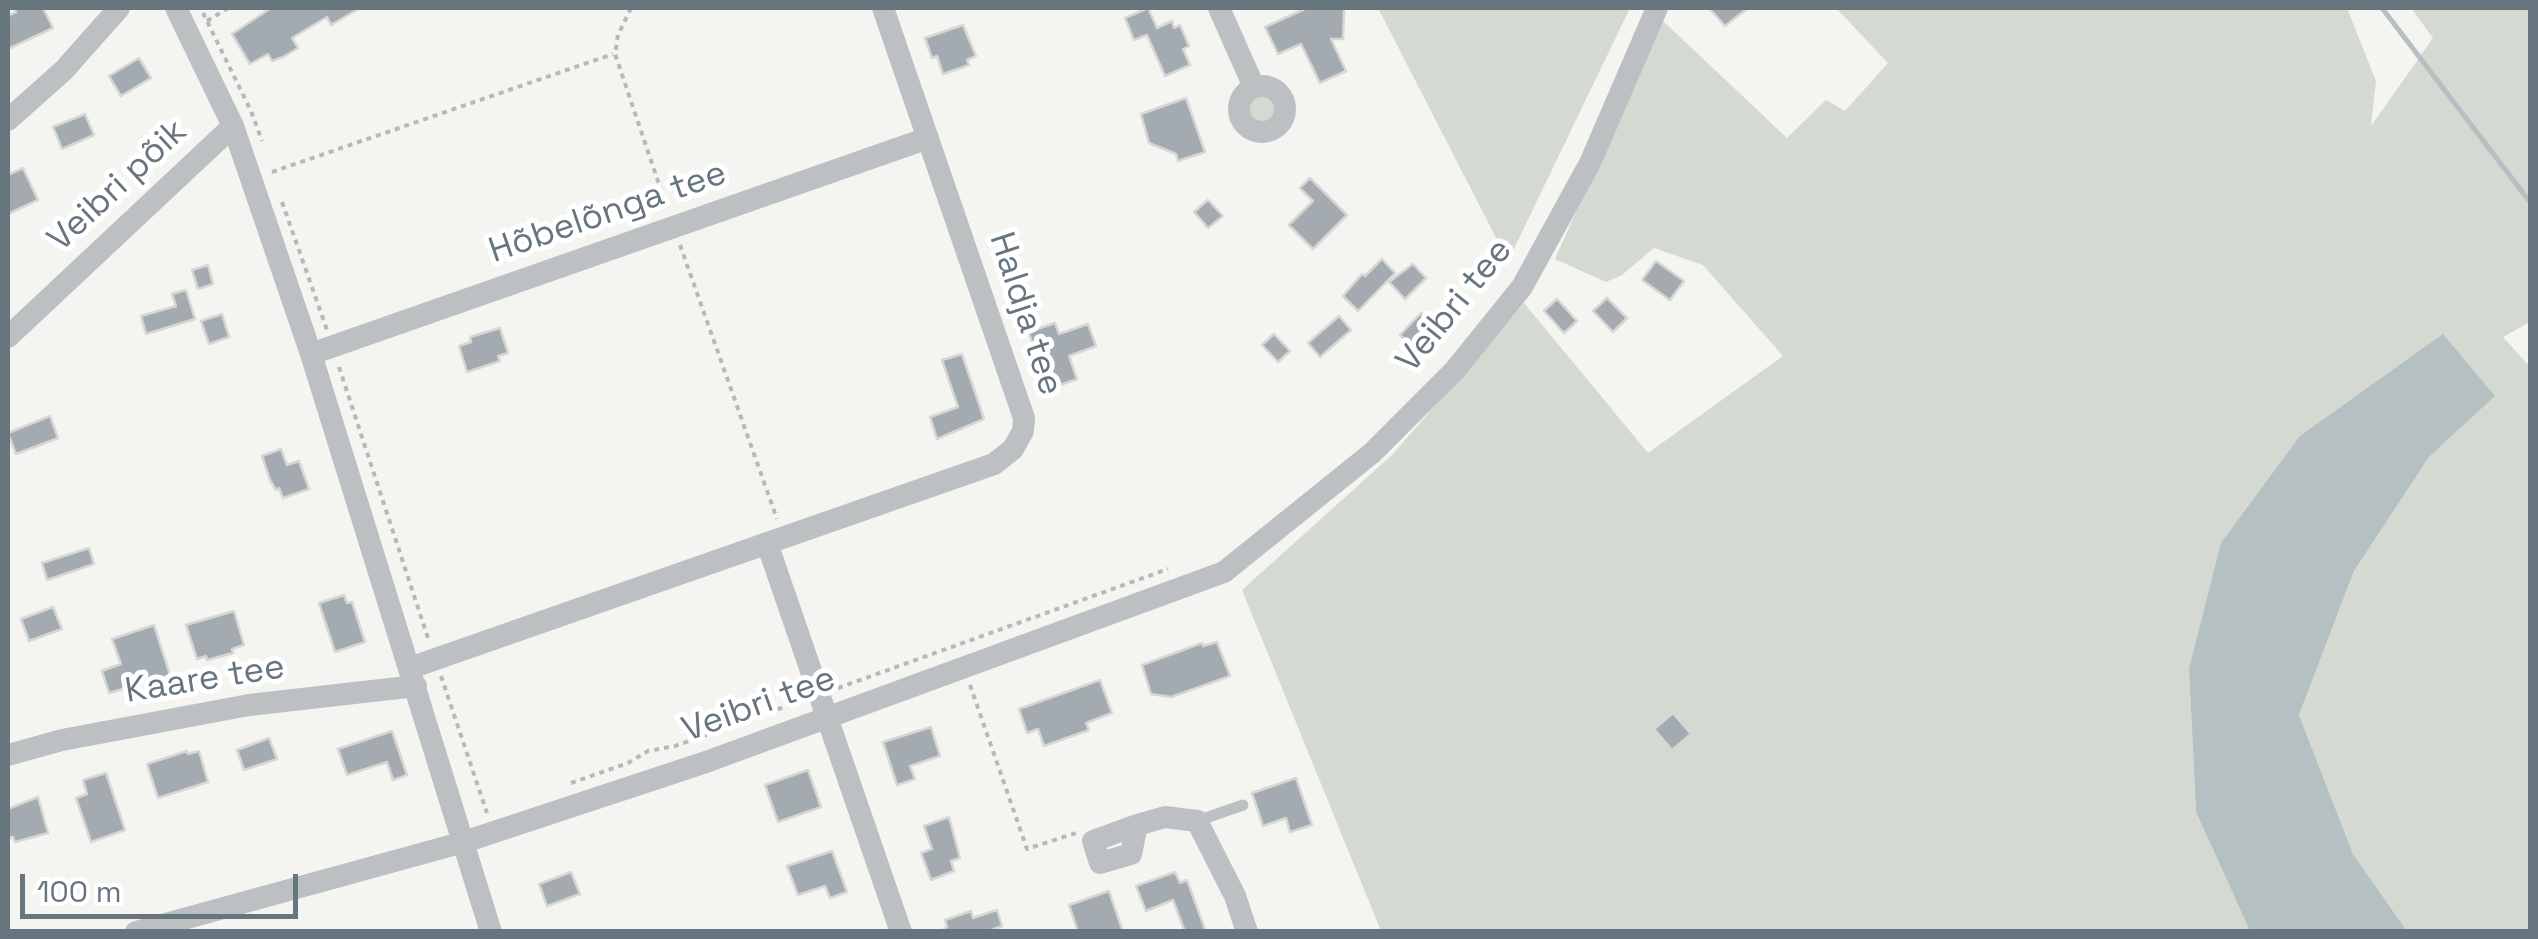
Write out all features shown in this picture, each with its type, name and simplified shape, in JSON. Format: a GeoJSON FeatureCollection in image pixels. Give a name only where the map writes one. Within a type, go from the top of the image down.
{"type":"FeatureCollection","features":[{"type":"Feature","properties":{"kind":"street"},"geometry":{"type":"LineString","coordinates":[[8,120],[64,70],[119,8]]}},
{"type":"Feature","properties":{"kind":"street","name":"Haldja tee"},"geometry":{"type":"LineString","coordinates":[[413,677],[436,661],[994,464],[1013,450],[1024,418],[883,8]]}},
{"type":"Feature","properties":{"kind":"street"},"geometry":{"type":"LineString","coordinates":[[1219,8],[1254,87]]}},
{"type":"Feature","properties":{"kind":"street","name":"Veibri tee"},"geometry":{"type":"LineString","coordinates":[[136,932],[464,842],[706,762],[1224,572],[1372,452],[1455,370],[1522,288],[1590,163],[1657,8]]}},
{"type":"Feature","properties":{"kind":"street"},"geometry":{"type":"LineString","coordinates":[[191,11],[322,350],[413,677],[491,932]]}},
{"type":"Feature","properties":{"kind":"street","name":"Veibri põik"},"geometry":{"type":"LineString","coordinates":[[8,337],[234,126]]}},
{"type":"Feature","properties":{"kind":"street","name":"Hõbelõnga tee"},"geometry":{"type":"LineString","coordinates":[[322,350],[928,138]]}},
{"type":"Feature","properties":{"kind":"street"},"geometry":{"type":"LineString","coordinates":[[777,542],[819,695],[901,932]]}},
{"type":"Feature","properties":{"kind":"street","name":"Kaare tee"},"geometry":{"type":"LineString","coordinates":[[8,756],[62,740],[413,677]]}},
{"type":"Feature","properties":{"kind":"street"},"geometry":{"type":"LineString","coordinates":[[1137,825],[1164,816],[1196,820],[1235,896],[1247,932]]}},
{"type":"Feature","properties":{"kind":"lane"},"geometry":{"type":"LineString","coordinates":[[1196,820],[1242,806]]}},
{"type":"Feature","properties":{"kind":"path"},"geometry":{"type":"LineString","coordinates":[[228,8],[191,11],[252,111],[262,142]]}},
{"type":"Feature","properties":{"kind":"path"},"geometry":{"type":"LineString","coordinates":[[631,8],[618,35],[615,54],[777,542]]}},
{"type":"Feature","properties":{"kind":"path"},"geometry":{"type":"LineString","coordinates":[[267,157],[272,172],[615,54]]}},
{"type":"Feature","properties":{"kind":"path"},"geometry":{"type":"LineString","coordinates":[[278,190],[322,350],[436,661],[486,814]]}},
{"type":"Feature","properties":{"kind":"path"},"geometry":{"type":"LineString","coordinates":[[557,788],[628,763],[648,751],[674,746],[1170,568]]}},
{"type":"Feature","properties":{"kind":"path"},"geometry":{"type":"LineString","coordinates":[[968,680],[1027,849],[1086,830]]}},
{"type":"Feature","properties":{"kind":"shaded area"},"geometry":{"type":"Polygon","coordinates":[[[1378,8],[1630,8],[1508,261],[1378,8]]]}},
{"type":"Feature","properties":{"kind":"shaded area"},"geometry":{"type":"Polygon","coordinates":[[[1836,8],[2347,8],[2376,81],[2371,126],[2433,38],[2411,8],[2530,8],[2530,322],[2503,337],[2530,367],[2530,931],[2407,931],[2353,854],[2299,715],[2354,571],[2429,457],[2495,396],[2189,669],[2196,812],[2250,931],[1381,931],[1242,590],[1393,454],[1524,303],[1648,453],[1783,356],[1703,265],[1654,248],[1622,275],[1606,282],[1555,259],[1662,20],[1787,138],[1826,100],[1845,111],[1888,63],[1836,8]]]}},
{"type":"Feature","properties":{"kind":"shaded area"},"geometry":{"type":"Polygon","coordinates":[[[1261,92],[1274,97],[1279,110],[1274,123],[1261,128],[1248,123],[1243,110],[1248,97],[1261,92]]]}},
{"type":"Feature","properties":{"kind":"shaded area"},"geometry":{"type":"Polygon","coordinates":[[[2443,334],[2495,396],[2429,457],[2354,571],[2299,715],[2353,854],[2407,931],[2250,931],[2196,812],[2189,669],[2221,543],[2300,436],[2443,334]]]}},
{"type":"Feature","properties":{"kind":"building"},"geometry":{"type":"Polygon","coordinates":[[[14,8],[43,8],[53,28],[8,49],[8,16],[16,12],[14,8]]]}},
{"type":"Feature","properties":{"kind":"building"},"geometry":{"type":"Polygon","coordinates":[[[271,8],[360,8],[331,25],[327,17],[292,38],[298,48],[283,57],[272,61],[268,54],[250,64],[232,34],[271,8]]]}},
{"type":"Feature","properties":{"kind":"building"},"geometry":{"type":"Polygon","coordinates":[[[1148,8],[1157,28],[1172,21],[1174,28],[1180,25],[1189,46],[1183,49],[1190,65],[1165,76],[1147,35],[1134,40],[1125,18],[1148,8]]]}},
{"type":"Feature","properties":{"kind":"building"},"geometry":{"type":"Polygon","coordinates":[[[1307,8],[1344,8],[1343,39],[1331,39],[1346,71],[1320,83],[1301,44],[1278,54],[1265,27],[1307,8]]]}},
{"type":"Feature","properties":{"kind":"building"},"geometry":{"type":"Polygon","coordinates":[[[1709,8],[1748,8],[1725,26],[1709,8]]]}},
{"type":"Feature","properties":{"kind":"building"},"geometry":{"type":"Polygon","coordinates":[[[963,25],[976,56],[967,60],[969,65],[943,74],[925,38],[963,25]]]}},
{"type":"Feature","properties":{"kind":"building"},"geometry":{"type":"Polygon","coordinates":[[[139,58],[151,78],[121,96],[109,76],[139,58]]]}},
{"type":"Feature","properties":{"kind":"building"},"geometry":{"type":"Polygon","coordinates":[[[1186,98],[1205,152],[1178,161],[1176,154],[1149,143],[1141,114],[1186,98]]]}},
{"type":"Feature","properties":{"kind":"building"},"geometry":{"type":"Polygon","coordinates":[[[85,114],[94,135],[62,149],[53,127],[85,114]]]}},
{"type":"Feature","properties":{"kind":"building"},"geometry":{"type":"Polygon","coordinates":[[[23,168],[38,200],[8,214],[8,175],[23,168]]]}},
{"type":"Feature","properties":{"kind":"building"},"geometry":{"type":"Polygon","coordinates":[[[1310,178],[1347,215],[1313,249],[1289,225],[1313,201],[1300,188],[1310,178]]]}},
{"type":"Feature","properties":{"kind":"building"},"geometry":{"type":"Polygon","coordinates":[[[1208,200],[1223,216],[1208,228],[1194,212],[1208,200]]]}},
{"type":"Feature","properties":{"kind":"building"},"geometry":{"type":"Polygon","coordinates":[[[1382,259],[1395,273],[1358,311],[1343,296],[1382,259]]]}},
{"type":"Feature","properties":{"kind":"building"},"geometry":{"type":"Polygon","coordinates":[[[1656,261],[1684,281],[1670,300],[1642,280],[1656,261]]]}},
{"type":"Feature","properties":{"kind":"building"},"geometry":{"type":"Polygon","coordinates":[[[1413,264],[1426,278],[1405,299],[1389,282],[1413,264]]]}},
{"type":"Feature","properties":{"kind":"building"},"geometry":{"type":"Polygon","coordinates":[[[208,265],[213,284],[198,289],[192,270],[208,265]]]}},
{"type":"Feature","properties":{"kind":"building"},"geometry":{"type":"Polygon","coordinates":[[[186,290],[195,319],[146,334],[141,316],[176,306],[172,294],[186,290]]]}},
{"type":"Feature","properties":{"kind":"building"},"geometry":{"type":"Polygon","coordinates":[[[1607,298],[1627,318],[1613,332],[1593,311],[1607,298]]]}},
{"type":"Feature","properties":{"kind":"building"},"geometry":{"type":"Polygon","coordinates":[[[1557,299],[1577,321],[1564,333],[1544,311],[1557,299]]]}},
{"type":"Feature","properties":{"kind":"building"},"geometry":{"type":"Polygon","coordinates":[[[1421,313],[1438,329],[1417,351],[1400,335],[1421,313]]]}},
{"type":"Feature","properties":{"kind":"building"},"geometry":{"type":"Polygon","coordinates":[[[222,314],[229,337],[209,344],[201,321],[222,314]]]}},
{"type":"Feature","properties":{"kind":"building"},"geometry":{"type":"Polygon","coordinates":[[[1339,316],[1351,330],[1320,357],[1308,343],[1339,316]]]}},
{"type":"Feature","properties":{"kind":"building"},"geometry":{"type":"Polygon","coordinates":[[[1055,323],[1059,334],[1088,324],[1096,346],[1069,356],[1077,379],[1052,388],[1028,332],[1055,323]]]}},
{"type":"Feature","properties":{"kind":"building"},"geometry":{"type":"Polygon","coordinates":[[[500,328],[508,353],[498,356],[500,361],[467,372],[459,346],[471,342],[470,337],[500,328]]]}},
{"type":"Feature","properties":{"kind":"building"},"geometry":{"type":"Polygon","coordinates":[[[1274,334],[1290,351],[1278,362],[1262,345],[1274,334]]]}},
{"type":"Feature","properties":{"kind":"building"},"geometry":{"type":"Polygon","coordinates":[[[962,354],[984,419],[937,439],[930,417],[958,407],[942,360],[962,354]]]}},
{"type":"Feature","properties":{"kind":"building"},"geometry":{"type":"Polygon","coordinates":[[[50,416],[58,438],[16,454],[8,433],[50,416]]]}},
{"type":"Feature","properties":{"kind":"building"},"geometry":{"type":"Polygon","coordinates":[[[281,449],[287,465],[299,461],[309,489],[283,498],[270,480],[262,456],[281,449]]]}},
{"type":"Feature","properties":{"kind":"building"},"geometry":{"type":"Polygon","coordinates":[[[89,548],[94,564],[47,580],[42,563],[89,548]]]}},
{"type":"Feature","properties":{"kind":"building"},"geometry":{"type":"Polygon","coordinates":[[[344,595],[347,603],[352,602],[365,642],[335,652],[319,603],[344,595]]]}},
{"type":"Feature","properties":{"kind":"building"},"geometry":{"type":"Polygon","coordinates":[[[53,607],[62,629],[29,641],[21,619],[53,607]]]}},
{"type":"Feature","properties":{"kind":"building"},"geometry":{"type":"Polygon","coordinates":[[[234,611],[244,645],[232,649],[233,653],[197,659],[186,625],[234,611]]]}},
{"type":"Feature","properties":{"kind":"building"},"geometry":{"type":"Polygon","coordinates":[[[154,625],[170,675],[109,693],[102,671],[121,664],[112,639],[154,625]]]}},
{"type":"Feature","properties":{"kind":"building"},"geometry":{"type":"Polygon","coordinates":[[[1217,642],[1230,676],[1171,697],[1151,694],[1142,665],[1202,643],[1203,646],[1217,642]]]}},
{"type":"Feature","properties":{"kind":"building"},"geometry":{"type":"Polygon","coordinates":[[[1100,680],[1112,713],[1086,723],[1089,730],[1044,746],[1038,729],[1027,733],[1019,709],[1100,680]]]}},
{"type":"Feature","properties":{"kind":"building"},"geometry":{"type":"Polygon","coordinates":[[[1673,713],[1691,734],[1672,750],[1654,729],[1673,713]]]}},
{"type":"Feature","properties":{"kind":"building"},"geometry":{"type":"Polygon","coordinates":[[[931,727],[940,756],[910,766],[915,779],[897,785],[883,742],[931,727]]]}},
{"type":"Feature","properties":{"kind":"building"},"geometry":{"type":"Polygon","coordinates":[[[392,731],[407,775],[393,780],[387,762],[347,775],[338,749],[392,731]]]}},
{"type":"Feature","properties":{"kind":"building"},"geometry":{"type":"Polygon","coordinates":[[[269,738],[277,759],[244,770],[237,750],[269,738]]]}},
{"type":"Feature","properties":{"kind":"building"},"geometry":{"type":"Polygon","coordinates":[[[199,751],[208,782],[158,798],[147,764],[199,751]]]}},
{"type":"Feature","properties":{"kind":"building"},"geometry":{"type":"Polygon","coordinates":[[[808,770],[821,807],[778,822],[765,785],[808,770]]]}},
{"type":"Feature","properties":{"kind":"building"},"geometry":{"type":"Polygon","coordinates":[[[106,773],[125,830],[91,842],[76,798],[87,794],[83,780],[106,773]]]}},
{"type":"Feature","properties":{"kind":"building"},"geometry":{"type":"Polygon","coordinates":[[[1296,778],[1312,825],[1290,832],[1286,818],[1263,826],[1252,793],[1296,778]]]}},
{"type":"Feature","properties":{"kind":"building"},"geometry":{"type":"Polygon","coordinates":[[[38,797],[48,833],[15,842],[13,837],[8,838],[8,809],[38,797]]]}},
{"type":"Feature","properties":{"kind":"building"},"geometry":{"type":"Polygon","coordinates":[[[949,817],[960,858],[951,861],[954,871],[931,880],[921,853],[932,849],[924,826],[949,817]]]}},
{"type":"Feature","properties":{"kind":"building"},"geometry":{"type":"Polygon","coordinates":[[[832,851],[847,892],[830,898],[825,886],[798,895],[787,866],[832,851]]]}},
{"type":"Feature","properties":{"kind":"building"},"geometry":{"type":"Polygon","coordinates":[[[571,872],[580,894],[547,906],[539,884],[571,872]]]}},
{"type":"Feature","properties":{"kind":"building"},"geometry":{"type":"Polygon","coordinates":[[[1175,872],[1180,883],[1187,880],[1206,932],[1185,932],[1173,900],[1146,911],[1136,886],[1175,872]]]}},
{"type":"Feature","properties":{"kind":"building"},"geometry":{"type":"Polygon","coordinates":[[[1109,891],[1123,932],[1078,932],[1069,905],[1109,891]]]}},
{"type":"Feature","properties":{"kind":"building"},"geometry":{"type":"Polygon","coordinates":[[[997,910],[1002,926],[986,932],[940,932],[947,927],[945,920],[971,911],[973,918],[997,910]]]}},
{"type":"Feature","properties":{"kind":"waterway"},"geometry":{"type":"LineString","coordinates":[[2382,8],[2530,202]]}}]}
